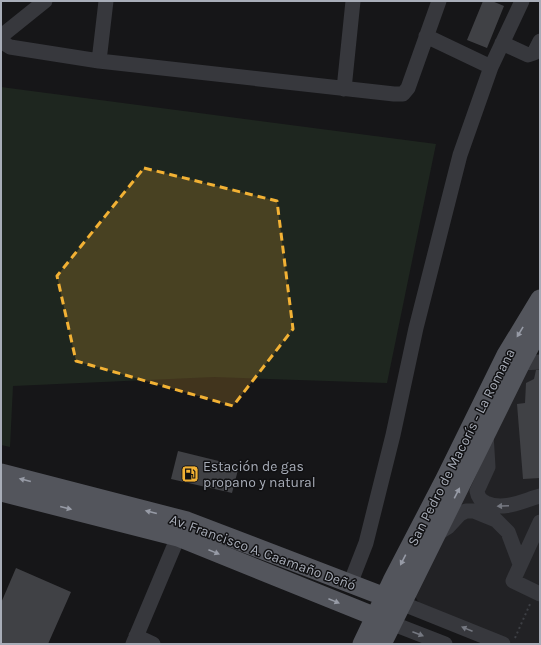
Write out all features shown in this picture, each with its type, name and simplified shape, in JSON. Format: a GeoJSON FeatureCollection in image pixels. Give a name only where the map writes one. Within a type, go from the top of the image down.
{"type":"FeatureCollection","features":[{"type":"Feature","properties":{"kind":"main road","name":"San Pedro de Macorís - La Romana"},"geometry":{"type":"LineString","coordinates":[[393,599],[506,356],[540,299]]}},
{"type":"Feature","properties":{"kind":"main road","name":"San Pedro de Macorís - La Romana"},"geometry":{"type":"LineString","coordinates":[[393,599],[436,534],[540,328]]}},
{"type":"Feature","properties":{"kind":"main road","name":"Av. Francisco A. Caamaño Deñó"},"geometry":{"type":"LineString","coordinates":[[1,473],[182,529],[393,599]]}},
{"type":"Feature","properties":{"kind":"main road","name":"Av. Francisco A. Caamaño Deñó"},"geometry":{"type":"LineString","coordinates":[[1,492],[182,529]]}},
{"type":"Feature","properties":{"kind":"main road"},"geometry":{"type":"LineString","coordinates":[[182,529],[383,620]]}},
{"type":"Feature","properties":{"kind":"main road"},"geometry":{"type":"LineString","coordinates":[[362,644],[383,620],[393,599]]}},
{"type":"Feature","properties":{"kind":"main road"},"geometry":{"type":"LineString","coordinates":[[382,644],[383,620]]}},
{"type":"Feature","properties":{"kind":"street"},"geometry":{"type":"LineString","coordinates":[[44,1],[4,34],[2,42],[10,47],[99,61],[344,89],[403,94],[408,88],[439,1]]}},
{"type":"Feature","properties":{"kind":"street"},"geometry":{"type":"LineString","coordinates":[[99,61],[106,1]]}},
{"type":"Feature","properties":{"kind":"street"},"geometry":{"type":"LineString","coordinates":[[344,89],[353,1]]}},
{"type":"Feature","properties":{"kind":"street"},"geometry":{"type":"LineString","coordinates":[[350,584],[368,536],[393,435],[416,328],[460,155],[491,68],[522,1]]}},
{"type":"Feature","properties":{"kind":"street"},"geometry":{"type":"LineString","coordinates":[[426,36],[491,68]]}},
{"type":"Feature","properties":{"kind":"street"},"geometry":{"type":"LineString","coordinates":[[502,43],[528,55],[534,53],[540,41]]}},
{"type":"Feature","properties":{"kind":"street"},"geometry":{"type":"LineString","coordinates":[[521,363],[540,362]]}},
{"type":"Feature","properties":{"kind":"street"},"geometry":{"type":"LineString","coordinates":[[486,434],[488,467],[477,491],[477,496],[481,501],[492,506],[505,507],[540,496]]}},
{"type":"Feature","properties":{"kind":"street"},"geometry":{"type":"LineString","coordinates":[[436,534],[448,527],[460,514],[466,511],[474,511],[496,520],[508,532],[520,564]]}},
{"type":"Feature","properties":{"kind":"street"},"geometry":{"type":"LineString","coordinates":[[538,593],[513,581],[540,522]]}},
{"type":"Feature","properties":{"kind":"street"},"geometry":{"type":"LineString","coordinates":[[154,644],[134,640],[182,529]]}},
{"type":"Feature","properties":{"kind":"street"},"geometry":{"type":"LineString","coordinates":[[393,599],[503,644]]}},
{"type":"Feature","properties":{"kind":"street"},"geometry":{"type":"LineString","coordinates":[[383,620],[445,644]]}},
{"type":"Feature","properties":{"kind":"path"},"geometry":{"type":"LineString","coordinates":[[512,644],[538,593]]}},
{"type":"Feature","properties":{"kind":"highlighted area"},"geometry":{"type":"Polygon","coordinates":[[[144,168],[277,201],[293,329],[233,406],[76,361],[57,276],[144,168]]]}},
{"type":"Feature","properties":{"kind":"shaded area"},"geometry":{"type":"Polygon","coordinates":[[[1,87],[436,144],[387,383],[214,377],[13,386],[10,447],[1,445],[1,87]]]}},
{"type":"Feature","properties":{"kind":"shaded area"},"geometry":{"type":"Polygon","coordinates":[[[540,367],[540,644],[514,644],[427,609],[419,603],[416,598],[416,589],[525,371],[540,367]]]}},
{"type":"Feature","properties":{"kind":"building"},"geometry":{"type":"Polygon","coordinates":[[[483,1],[492,1],[504,6],[487,48],[467,40],[483,1]]]}},
{"type":"Feature","properties":{"kind":"building"},"geometry":{"type":"Polygon","coordinates":[[[536,370],[540,370],[540,478],[523,479],[517,404],[525,403],[526,383],[534,379],[536,370]]]}},
{"type":"Feature","properties":{"kind":"building"},"geometry":{"type":"Polygon","coordinates":[[[178,451],[239,466],[232,493],[171,479],[178,451]]]}},
{"type":"Feature","properties":{"kind":"building"},"geometry":{"type":"Polygon","coordinates":[[[16,568],[71,592],[48,644],[1,644],[1,603],[16,568]]]}},
{"type":"Feature","properties":{"kind":"place","name":"Estación de gas propano y natural"},"geometry":{"type":"Point","coordinates":[190,474]}}]}
